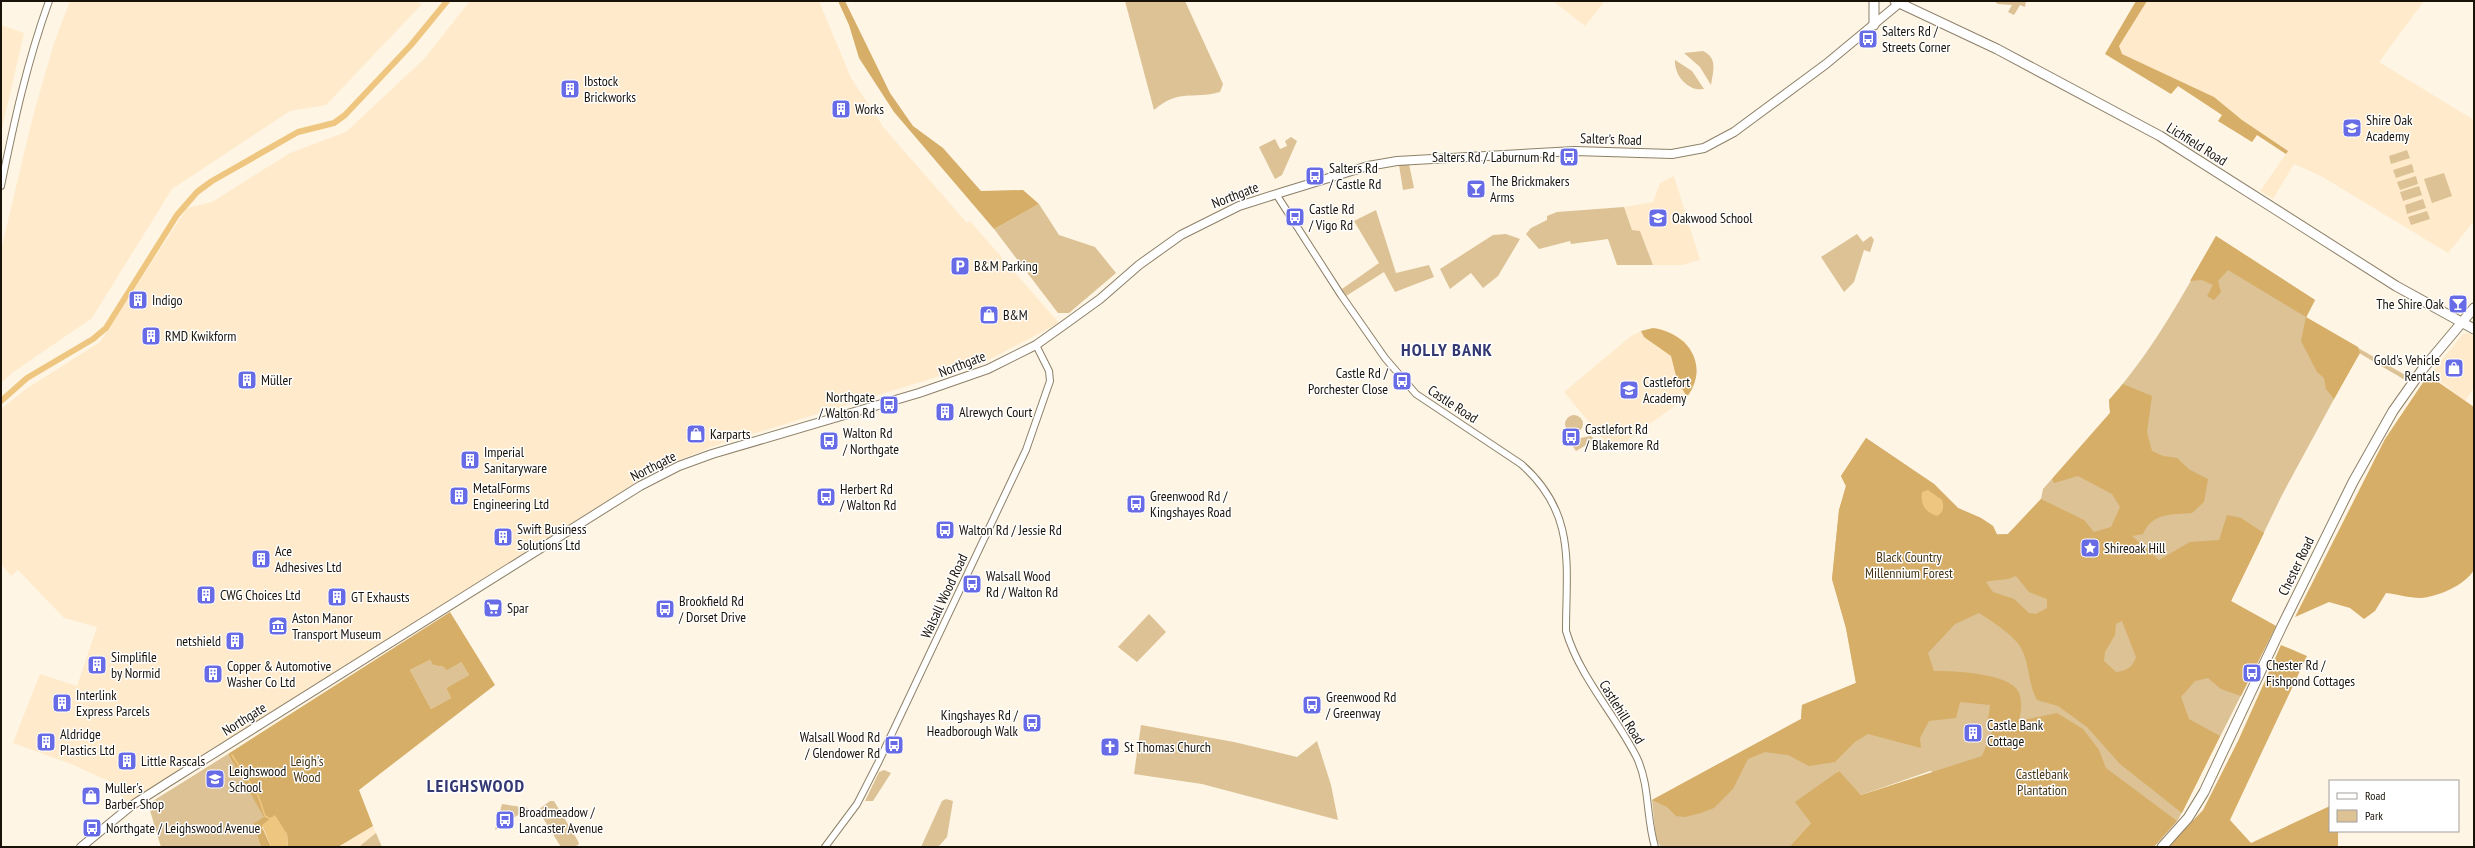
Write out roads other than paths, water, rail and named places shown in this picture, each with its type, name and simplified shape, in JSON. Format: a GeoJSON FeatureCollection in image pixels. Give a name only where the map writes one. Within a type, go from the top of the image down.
{"type":"FeatureCollection","features":[{"type":"Feature","properties":{"kind":"highway"},"geometry":{"type":"LineString","coordinates":[[1874,1],[1874,25]]}},
{"type":"Feature","properties":{"kind":"highway","name":"Lichfield Road"},"geometry":{"type":"LineString","coordinates":[[1899,2],[1997,49],[2160,136],[2396,286],[2474,329]]}},
{"type":"Feature","properties":{"kind":"highway","name":"Chester Road"},"geometry":{"type":"LineString","coordinates":[[2162,847],[2188,818],[2204,792],[2281,628],[2353,482],[2393,411],[2422,370],[2474,308]]}},
{"type":"Feature","properties":{"kind":"main road","name":"Salter's Road"},"geometry":{"type":"LineString","coordinates":[[1276,194],[1368,166],[1403,160],[1575,151],[1672,154],[1704,148],[1734,132],[1826,64],[1874,25],[1899,2]]}},
{"type":"Feature","properties":{"kind":"main road","name":"Northgate"},"geometry":{"type":"LineString","coordinates":[[81,847],[132,806],[170,781],[652,479],[679,466],[712,454],[952,383],[988,369],[1036,344],[1100,299],[1139,265],[1181,234],[1227,211],[1276,194]]}},
{"type":"Feature","properties":{"kind":"street"},"geometry":{"type":"LineString","coordinates":[[1,186],[22,84],[32,46],[49,1]]}},
{"type":"Feature","properties":{"kind":"street","name":"Castle Road"},"geometry":{"type":"LineString","coordinates":[[1276,194],[1380,352],[1416,394],[1521,464],[1531,472],[1552,499],[1566,543],[1567,592]]}},
{"type":"Feature","properties":{"kind":"street","name":"Walsall Wood Road"},"geometry":{"type":"LineString","coordinates":[[825,847],[863,793],[1026,450],[1050,381],[1049,371],[1036,344]]}},
{"type":"Feature","properties":{"kind":"street","name":"Castlehill Road"},"geometry":{"type":"LineString","coordinates":[[1567,592],[1566,631],[1569,641],[1593,689],[1637,758],[1644,775],[1651,835],[1655,847]]}},
{"type":"Feature","properties":{"kind":"waterway"},"geometry":{"type":"LineString","coordinates":[[1,401],[27,378],[93,339],[106,328],[177,215],[197,192],[212,181],[298,132],[334,123],[345,115],[411,45],[447,1]]}},
{"type":"Feature","properties":{"kind":"waterway"},"geometry":{"type":"LineString","coordinates":[[232,755],[258,795],[265,816],[270,819]]}},
{"type":"Feature","properties":{"kind":"place","name":"Salters Rd / Streets Corner"},"geometry":{"type":"Point","coordinates":[1868,39]}},
{"type":"Feature","properties":{"kind":"place","name":"Ibstock Brickworks"},"geometry":{"type":"Point","coordinates":[570,89]}},
{"type":"Feature","properties":{"kind":"place","name":"Works"},"geometry":{"type":"Point","coordinates":[841,109]}},
{"type":"Feature","properties":{"kind":"place","name":"Shire Oak Academy"},"geometry":{"type":"Point","coordinates":[2352,128]}},
{"type":"Feature","properties":{"kind":"place","name":"Salters Rd / Laburnum Rd"},"geometry":{"type":"Point","coordinates":[1569,157]}},
{"type":"Feature","properties":{"kind":"place","name":"Salters Rd / Castle Rd"},"geometry":{"type":"Point","coordinates":[1315,176]}},
{"type":"Feature","properties":{"kind":"place","name":"The Brickmakers Arms"},"geometry":{"type":"Point","coordinates":[1476,189]}},
{"type":"Feature","properties":{"kind":"place","name":"Castle Rd / Vigo Rd"},"geometry":{"type":"Point","coordinates":[1295,217]}},
{"type":"Feature","properties":{"kind":"place","name":"Oakwood School"},"geometry":{"type":"Point","coordinates":[1658,218]}},
{"type":"Feature","properties":{"kind":"place","name":"B&M Parking"},"geometry":{"type":"Point","coordinates":[960,266]}},
{"type":"Feature","properties":{"kind":"place","name":"Indigo"},"geometry":{"type":"Point","coordinates":[138,300]}},
{"type":"Feature","properties":{"kind":"place","name":"The Shire Oak"},"geometry":{"type":"Point","coordinates":[2458,304]}},
{"type":"Feature","properties":{"kind":"place","name":"B&M"},"geometry":{"type":"Point","coordinates":[989,315]}},
{"type":"Feature","properties":{"kind":"place","name":"RMD Kwikform"},"geometry":{"type":"Point","coordinates":[151,336]}},
{"type":"Feature","properties":{"kind":"place","name":"Gold's Vehicle Rentals"},"geometry":{"type":"Point","coordinates":[2454,368]}},
{"type":"Feature","properties":{"kind":"place","name":"Müller"},"geometry":{"type":"Point","coordinates":[247,380]}},
{"type":"Feature","properties":{"kind":"place","name":"Castle Rd / Porchester Close"},"geometry":{"type":"Point","coordinates":[1402,381]}},
{"type":"Feature","properties":{"kind":"place","name":"Castlefort Academy"},"geometry":{"type":"Point","coordinates":[1629,390]}},
{"type":"Feature","properties":{"kind":"place","name":"Northgate / Walton Rd"},"geometry":{"type":"Point","coordinates":[889,405]}},
{"type":"Feature","properties":{"kind":"place","name":"Alrewych Court"},"geometry":{"type":"Point","coordinates":[945,412]}},
{"type":"Feature","properties":{"kind":"place","name":"Karparts"},"geometry":{"type":"Point","coordinates":[696,434]}},
{"type":"Feature","properties":{"kind":"place","name":"Castlefort Rd / Blakemore Rd"},"geometry":{"type":"Point","coordinates":[1571,437]}},
{"type":"Feature","properties":{"kind":"place","name":"Walton Rd / Northgate"},"geometry":{"type":"Point","coordinates":[829,441]}},
{"type":"Feature","properties":{"kind":"place","name":"Imperial Sanitaryware"},"geometry":{"type":"Point","coordinates":[470,460]}},
{"type":"Feature","properties":{"kind":"place","name":"MetalForms Engineering Ltd"},"geometry":{"type":"Point","coordinates":[459,496]}},
{"type":"Feature","properties":{"kind":"place","name":"Herbert Rd / Walton Rd"},"geometry":{"type":"Point","coordinates":[826,497]}},
{"type":"Feature","properties":{"kind":"place","name":"Greenwood Rd / Kingshayes Road"},"geometry":{"type":"Point","coordinates":[1136,504]}},
{"type":"Feature","properties":{"kind":"place","name":"Walton Rd / Jessie Rd"},"geometry":{"type":"Point","coordinates":[945,530]}},
{"type":"Feature","properties":{"kind":"place","name":"Swift Business Solutions Ltd"},"geometry":{"type":"Point","coordinates":[503,537]}},
{"type":"Feature","properties":{"kind":"place","name":"Shireoak Hill"},"geometry":{"type":"Point","coordinates":[2090,548]}},
{"type":"Feature","properties":{"kind":"place","name":"Ace Adhesives Ltd"},"geometry":{"type":"Point","coordinates":[261,559]}},
{"type":"Feature","properties":{"kind":"place","name":"Walsall Wood Rd / Walton Rd"},"geometry":{"type":"Point","coordinates":[972,584]}},
{"type":"Feature","properties":{"kind":"place","name":"CWG Choices Ltd"},"geometry":{"type":"Point","coordinates":[206,595]}},
{"type":"Feature","properties":{"kind":"place","name":"GT Exhausts"},"geometry":{"type":"Point","coordinates":[337,597]}},
{"type":"Feature","properties":{"kind":"place","name":"Spar"},"geometry":{"type":"Point","coordinates":[493,608]}},
{"type":"Feature","properties":{"kind":"place","name":"Brookfield Rd / Dorset Drive"},"geometry":{"type":"Point","coordinates":[665,609]}},
{"type":"Feature","properties":{"kind":"place","name":"Aston Manor Transport Museum"},"geometry":{"type":"Point","coordinates":[278,626]}},
{"type":"Feature","properties":{"kind":"place","name":"netshield"},"geometry":{"type":"Point","coordinates":[235,641]}},
{"type":"Feature","properties":{"kind":"place","name":"Simplifile by Normid"},"geometry":{"type":"Point","coordinates":[97,665]}},
{"type":"Feature","properties":{"kind":"place","name":"Chester Rd / Fishpond Cottages"},"geometry":{"type":"Point","coordinates":[2252,673]}},
{"type":"Feature","properties":{"kind":"place","name":"Copper & Automotive Washer Co Ltd"},"geometry":{"type":"Point","coordinates":[213,674]}},
{"type":"Feature","properties":{"kind":"place","name":"Interlink Express Parcels"},"geometry":{"type":"Point","coordinates":[62,703]}},
{"type":"Feature","properties":{"kind":"place","name":"Greenwood Rd / Greenway"},"geometry":{"type":"Point","coordinates":[1312,705]}},
{"type":"Feature","properties":{"kind":"place","name":"Kingshayes Rd / Headborough Walk"},"geometry":{"type":"Point","coordinates":[1032,723]}},
{"type":"Feature","properties":{"kind":"place","name":"Castle Bank Cottage"},"geometry":{"type":"Point","coordinates":[1973,733]}},
{"type":"Feature","properties":{"kind":"place","name":"Aldridge Plastics Ltd"},"geometry":{"type":"Point","coordinates":[46,742]}},
{"type":"Feature","properties":{"kind":"place","name":"Walsall Wood Rd / Glendower Rd"},"geometry":{"type":"Point","coordinates":[894,745]}},
{"type":"Feature","properties":{"kind":"place","name":"St Thomas Church"},"geometry":{"type":"Point","coordinates":[1110,747]}},
{"type":"Feature","properties":{"kind":"place","name":"Little Rascals"},"geometry":{"type":"Point","coordinates":[127,761]}},
{"type":"Feature","properties":{"kind":"place","name":"Leighswood School"},"geometry":{"type":"Point","coordinates":[215,779]}},
{"type":"Feature","properties":{"kind":"place","name":"Muller's Barber Shop"},"geometry":{"type":"Point","coordinates":[91,796]}},
{"type":"Feature","properties":{"kind":"place","name":"Broadmeadow / Lancaster Avenue"},"geometry":{"type":"Point","coordinates":[505,820]}},
{"type":"Feature","properties":{"kind":"place","name":"Northgate / Leighswood Avenue"},"geometry":{"type":"Point","coordinates":[92,828]}},
{"type":"Feature","properties":{"kind":"district","name":"HOLLY BANK"},"geometry":{"type":"Point","coordinates":[1447,349]}},
{"type":"Feature","properties":{"kind":"district","name":"LEIGHSWOOD"},"geometry":{"type":"Point","coordinates":[476,785]}},
{"type":"Feature","properties":{"kind":"park label","name":"Black Country Millennium Forest"},"geometry":{"type":"Point","coordinates":[1909,566]}},
{"type":"Feature","properties":{"kind":"park label","name":"Leigh's Wood"},"geometry":{"type":"Point","coordinates":[307,770]}},
{"type":"Feature","properties":{"kind":"park label","name":"Castlebank Plantation"},"geometry":{"type":"Point","coordinates":[2042,782]}}]}
